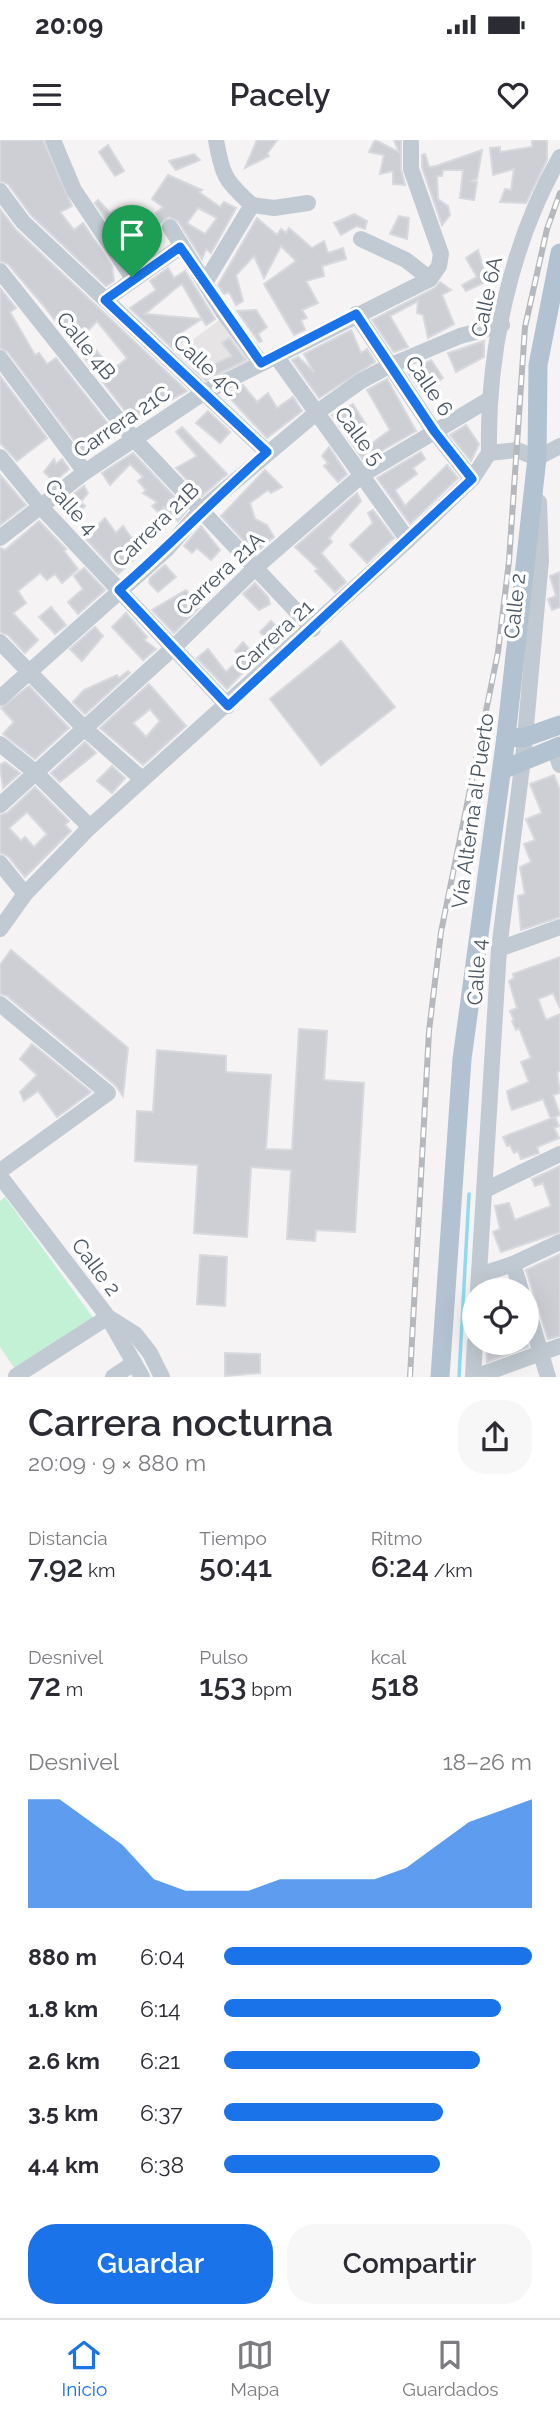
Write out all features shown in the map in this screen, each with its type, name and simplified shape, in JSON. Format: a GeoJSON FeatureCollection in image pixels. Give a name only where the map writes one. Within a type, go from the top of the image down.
{"type":"FeatureCollection","features":[{"type":"Feature","properties":{"kind":"main road","name":"Vía Alterna al Puerto"},"geometry":{"type":"LineString","coordinates":[[440,1377],[462,1059],[502,770],[515,737],[537,458],[538,365],[560,253]]}},
{"type":"Feature","properties":{"kind":"main road"},"geometry":{"type":"LineString","coordinates":[[515,737],[560,724]]}},
{"type":"Feature","properties":{"kind":"main road"},"geometry":{"type":"LineString","coordinates":[[502,770],[523,759],[558,753]]}},
{"type":"Feature","properties":{"kind":"street"},"geometry":{"type":"LineString","coordinates":[[53,140],[74,190],[132,277]]}},
{"type":"Feature","properties":{"kind":"street"},"geometry":{"type":"LineString","coordinates":[[216,140],[221,171],[226,182],[252,205],[274,208],[308,203]]}},
{"type":"Feature","properties":{"kind":"street"},"geometry":{"type":"LineString","coordinates":[[361,239],[406,260],[430,279],[439,266],[440,254],[411,169],[411,143]]}},
{"type":"Feature","properties":{"kind":"street","name":"Calle 6A"},"geometry":{"type":"LineString","coordinates":[[489,453],[488,400],[517,254],[548,178],[560,157]]}},
{"type":"Feature","properties":{"kind":"street","name":"Calle 4C"},"geometry":{"type":"LineString","coordinates":[[0,191],[23,222],[267,452]]}},
{"type":"Feature","properties":{"kind":"street"},"geometry":{"type":"LineString","coordinates":[[206,281],[252,205]]}},
{"type":"Feature","properties":{"kind":"street","name":"Calle 5"},"geometry":{"type":"LineString","coordinates":[[170,227],[223,312],[316,413],[408,540]]}},
{"type":"Feature","properties":{"kind":"street"},"geometry":{"type":"LineString","coordinates":[[105,300],[132,277],[180,247]]}},
{"type":"Feature","properties":{"kind":"street","name":"Calle 4B"},"geometry":{"type":"LineString","coordinates":[[0,271],[133,438],[313,629]]}},
{"type":"Feature","properties":{"kind":"street","name":"Carrera 21C"},"geometry":{"type":"LineString","coordinates":[[0,538],[85,472],[203,393],[430,279]]}},
{"type":"Feature","properties":{"kind":"street","name":"Calle 6"},"geometry":{"type":"LineString","coordinates":[[356,314],[434,431],[472,479]]}},
{"type":"Feature","properties":{"kind":"street","name":"Carrera 21B"},"geometry":{"type":"LineString","coordinates":[[0,698],[167,549],[202,509],[316,413],[389,366],[460,336],[502,325]]}},
{"type":"Feature","properties":{"kind":"street"},"geometry":{"type":"LineString","coordinates":[[0,358],[85,472]]}},
{"type":"Feature","properties":{"kind":"street","name":"Carrera 21A"},"geometry":{"type":"LineString","coordinates":[[0,804],[172,649],[255,568],[362,475],[488,400]]}},
{"type":"Feature","properties":{"kind":"street"},"geometry":{"type":"LineString","coordinates":[[489,453],[517,450],[537,458],[560,446]]}},
{"type":"Feature","properties":{"kind":"street","name":"Carrera 21"},"geometry":{"type":"LineString","coordinates":[[0,929],[25,894],[90,827],[228,706],[408,540],[472,479],[489,453]]}},
{"type":"Feature","properties":{"kind":"street","name":"Calle 4"},"geometry":{"type":"LineString","coordinates":[[0,457],[41,507],[228,706]]}},
{"type":"Feature","properties":{"kind":"street"},"geometry":{"type":"LineString","coordinates":[[0,642],[84,728],[142,779]]}},
{"type":"Feature","properties":{"kind":"street"},"geometry":{"type":"LineString","coordinates":[[515,737],[523,759]]}},
{"type":"Feature","properties":{"kind":"street"},"geometry":{"type":"LineString","coordinates":[[0,744],[35,772],[90,827]]}},
{"type":"Feature","properties":{"kind":"street","name":"Calle 4"},"geometry":{"type":"LineString","coordinates":[[478,1278],[499,949],[523,759]]}},
{"type":"Feature","properties":{"kind":"street"},"geometry":{"type":"LineString","coordinates":[[0,863],[25,894]]}},
{"type":"Feature","properties":{"kind":"street"},"geometry":{"type":"LineString","coordinates":[[499,949],[560,927]]}},
{"type":"Feature","properties":{"kind":"street"},"geometry":{"type":"LineString","coordinates":[[0,1004],[108,1093],[0,1174]]}},
{"type":"Feature","properties":{"kind":"street"},"geometry":{"type":"LineString","coordinates":[[485,1190],[560,1154]]}},
{"type":"Feature","properties":{"kind":"street","name":"Calle 2"},"geometry":{"type":"LineString","coordinates":[[0,1174],[108,1317],[135,1334],[150,1353],[162,1377]]}},
{"type":"Feature","properties":{"kind":"street"},"geometry":{"type":"LineString","coordinates":[[486,1278],[560,1242]]}},
{"type":"Feature","properties":{"kind":"street"},"geometry":{"type":"LineString","coordinates":[[513,1264],[517,1278]]}},
{"type":"Feature","properties":{"kind":"street"},"geometry":{"type":"LineString","coordinates":[[16,1377],[108,1317],[138,1370],[113,1377]]}},
{"type":"Feature","properties":{"kind":"street"},"geometry":{"type":"LineString","coordinates":[[539,1344],[548,1377]]}},
{"type":"Feature","properties":{"kind":"street"},"geometry":{"type":"LineString","coordinates":[[475,1355],[474,1377],[560,1346]]}},
{"type":"Feature","properties":{"kind":"shaded area"},"geometry":{"type":"Polygon","coordinates":[[[222,318],[256,361],[208,384],[175,353],[222,318]]]}},
{"type":"Feature","properties":{"kind":"green space"},"geometry":{"type":"Polygon","coordinates":[[[5,1197],[94,1319],[17,1372],[0,1347],[0,1201],[5,1197]]]}},
{"type":"Feature","properties":{"kind":"building"},"geometry":{"type":"Polygon","coordinates":[[[0,140],[43,140],[72,206],[60,212],[74,230],[83,223],[112,266],[114,281],[106,286],[31,215],[8,184],[0,181],[0,140]]]}},
{"type":"Feature","properties":{"kind":"building"},"geometry":{"type":"Polygon","coordinates":[[[257,140],[277,140],[267,154],[269,156],[245,168],[257,140]]]}},
{"type":"Feature","properties":{"kind":"building"},"geometry":{"type":"Polygon","coordinates":[[[375,140],[399,152],[394,140],[401,140],[401,169],[405,185],[393,184],[393,171],[380,174],[384,155],[369,152],[375,140]]]}},
{"type":"Feature","properties":{"kind":"building"},"geometry":{"type":"Polygon","coordinates":[[[532,140],[547,140],[547,160],[526,203],[500,202],[505,189],[511,190],[514,169],[493,175],[490,148],[500,147],[500,152],[532,147],[532,140]]]}},
{"type":"Feature","properties":{"kind":"building"},"geometry":{"type":"Polygon","coordinates":[[[108,145],[124,171],[115,176],[99,152],[108,145]]]}},
{"type":"Feature","properties":{"kind":"building"},"geometry":{"type":"Polygon","coordinates":[[[482,150],[477,179],[472,181],[477,182],[474,200],[460,198],[463,170],[443,170],[442,176],[437,176],[438,199],[448,206],[450,215],[442,225],[422,167],[422,155],[425,154],[429,167],[482,150]]]}},
{"type":"Feature","properties":{"kind":"building"},"geometry":{"type":"Polygon","coordinates":[[[194,154],[200,160],[176,170],[169,161],[194,154]]]}},
{"type":"Feature","properties":{"kind":"building"},"geometry":{"type":"Polygon","coordinates":[[[168,175],[202,190],[199,192],[220,207],[224,202],[236,208],[211,253],[206,249],[202,259],[178,221],[169,217],[161,222],[156,213],[163,207],[152,199],[168,175]],[[198,208],[187,223],[205,234],[217,218],[198,208]]]}},
{"type":"Feature","properties":{"kind":"building"},"geometry":{"type":"Polygon","coordinates":[[[98,200],[110,213],[119,208],[135,238],[147,231],[158,250],[137,265],[95,203],[98,200]]]}},
{"type":"Feature","properties":{"kind":"building"},"geometry":{"type":"Polygon","coordinates":[[[0,209],[16,230],[187,391],[133,421],[43,305],[8,264],[0,261],[0,209]],[[97,321],[80,339],[91,352],[95,349],[113,370],[127,358],[97,321]]]}},
{"type":"Feature","properties":{"kind":"building"},"geometry":{"type":"Polygon","coordinates":[[[354,214],[367,221],[365,229],[357,226],[341,235],[334,223],[354,214]]]}},
{"type":"Feature","properties":{"kind":"building"},"geometry":{"type":"Polygon","coordinates":[[[399,216],[409,218],[407,239],[390,234],[399,216]]]}},
{"type":"Feature","properties":{"kind":"building"},"geometry":{"type":"Polygon","coordinates":[[[257,218],[277,235],[281,229],[286,233],[289,228],[312,248],[324,241],[328,253],[343,248],[346,259],[322,266],[324,276],[306,281],[318,303],[302,310],[307,318],[301,320],[305,330],[294,335],[264,284],[296,261],[281,246],[264,278],[254,256],[236,275],[243,301],[236,305],[229,292],[224,294],[218,285],[257,218]]]}},
{"type":"Feature","properties":{"kind":"building"},"geometry":{"type":"Polygon","coordinates":[[[478,250],[484,270],[492,279],[466,291],[462,285],[477,277],[466,258],[478,250]]]}},
{"type":"Feature","properties":{"kind":"building"},"geometry":{"type":"Polygon","coordinates":[[[168,268],[174,278],[185,271],[215,319],[206,325],[202,319],[182,332],[187,336],[174,350],[130,308],[156,290],[150,281],[168,268]],[[182,284],[145,314],[202,319],[182,284]]]}},
{"type":"Feature","properties":{"kind":"building"},"geometry":{"type":"Polygon","coordinates":[[[440,282],[451,290],[442,295],[454,324],[428,338],[423,315],[417,313],[418,301],[390,316],[408,347],[394,352],[372,320],[435,288],[440,282]]]}},
{"type":"Feature","properties":{"kind":"building"},"geometry":{"type":"Polygon","coordinates":[[[0,288],[16,308],[10,312],[35,355],[39,353],[47,364],[56,358],[117,435],[110,440],[107,437],[85,455],[8,352],[0,348],[0,288]]]}},
{"type":"Feature","properties":{"kind":"building"},"geometry":{"type":"Polygon","coordinates":[[[256,310],[267,327],[258,334],[262,341],[259,342],[237,311],[256,310]]]}},
{"type":"Feature","properties":{"kind":"building"},"geometry":{"type":"Polygon","coordinates":[[[351,330],[361,353],[367,349],[375,362],[319,398],[292,360],[298,357],[314,372],[304,354],[351,330]]]}},
{"type":"Feature","properties":{"kind":"building"},"geometry":{"type":"Polygon","coordinates":[[[229,338],[246,360],[206,380],[190,365],[198,356],[210,366],[232,356],[222,343],[229,338]]]}},
{"type":"Feature","properties":{"kind":"building"},"geometry":{"type":"Polygon","coordinates":[[[484,341],[484,357],[456,372],[448,353],[484,341]]]}},
{"type":"Feature","properties":{"kind":"building"},"geometry":{"type":"Polygon","coordinates":[[[431,360],[443,378],[422,393],[408,373],[431,360]]]}},
{"type":"Feature","properties":{"kind":"building"},"geometry":{"type":"Polygon","coordinates":[[[0,376],[47,438],[17,461],[0,443],[0,376]]]}},
{"type":"Feature","properties":{"kind":"building"},"geometry":{"type":"Polygon","coordinates":[[[387,379],[416,431],[364,461],[332,415],[353,404],[366,425],[356,431],[367,447],[390,430],[367,390],[387,379]]]}},
{"type":"Feature","properties":{"kind":"building"},"geometry":{"type":"Polygon","coordinates":[[[243,385],[257,402],[268,393],[277,408],[293,397],[302,411],[267,438],[226,394],[243,385]]]}},
{"type":"Feature","properties":{"kind":"building"},"geometry":{"type":"Polygon","coordinates":[[[208,411],[230,432],[220,443],[196,423],[208,411]]]}},
{"type":"Feature","properties":{"kind":"building"},"geometry":{"type":"Polygon","coordinates":[[[466,425],[479,444],[471,461],[450,435],[466,425]]]}},
{"type":"Feature","properties":{"kind":"building"},"geometry":{"type":"Polygon","coordinates":[[[182,427],[227,474],[202,496],[176,468],[197,456],[176,432],[182,427]]]}},
{"type":"Feature","properties":{"kind":"building"},"geometry":{"type":"Polygon","coordinates":[[[329,447],[347,474],[338,482],[324,466],[328,463],[322,456],[329,447]]]}},
{"type":"Feature","properties":{"kind":"building"},"geometry":{"type":"Polygon","coordinates":[[[421,452],[425,459],[413,468],[417,474],[395,490],[405,506],[447,465],[458,478],[410,524],[377,478],[421,452]]]}},
{"type":"Feature","properties":{"kind":"building"},"geometry":{"type":"Polygon","coordinates":[[[133,453],[187,510],[178,521],[164,507],[159,513],[152,506],[157,502],[143,493],[146,490],[138,481],[143,477],[130,464],[110,485],[102,473],[133,453]]]}},
{"type":"Feature","properties":{"kind":"building"},"geometry":{"type":"Polygon","coordinates":[[[54,459],[56,464],[62,459],[69,469],[54,482],[44,472],[54,459]]]}},
{"type":"Feature","properties":{"kind":"building"},"geometry":{"type":"Polygon","coordinates":[[[265,470],[282,487],[271,493],[268,490],[250,503],[255,519],[267,525],[274,537],[255,553],[221,516],[265,470]]]}},
{"type":"Feature","properties":{"kind":"building"},"geometry":{"type":"Polygon","coordinates":[[[0,475],[26,505],[0,525],[0,475]]]}},
{"type":"Feature","properties":{"kind":"building"},"geometry":{"type":"Polygon","coordinates":[[[84,486],[88,493],[81,502],[85,506],[75,515],[63,502],[84,486]]]}},
{"type":"Feature","properties":{"kind":"building"},"geometry":{"type":"Polygon","coordinates":[[[357,493],[361,501],[329,538],[332,542],[321,553],[346,582],[335,592],[315,571],[318,569],[295,547],[357,493]]]}},
{"type":"Feature","properties":{"kind":"building"},"geometry":{"type":"Polygon","coordinates":[[[373,510],[394,538],[367,563],[350,545],[373,523],[368,513],[373,510]]]}},
{"type":"Feature","properties":{"kind":"building"},"geometry":{"type":"Polygon","coordinates":[[[105,518],[116,533],[123,526],[133,540],[129,544],[139,555],[118,574],[85,538],[105,518]]]}},
{"type":"Feature","properties":{"kind":"building"},"geometry":{"type":"Polygon","coordinates":[[[39,521],[66,549],[64,551],[78,569],[62,583],[55,574],[47,580],[40,573],[18,591],[26,603],[13,613],[38,640],[25,653],[8,635],[0,632],[0,548],[5,550],[39,521]]]}},
{"type":"Feature","properties":{"kind":"building"},"geometry":{"type":"Polygon","coordinates":[[[201,526],[220,550],[211,560],[197,548],[192,553],[184,546],[201,526]]]}},
{"type":"Feature","properties":{"kind":"building"},"geometry":{"type":"Polygon","coordinates":[[[165,565],[176,577],[158,592],[149,583],[150,578],[165,565]]]}},
{"type":"Feature","properties":{"kind":"building"},"geometry":{"type":"Polygon","coordinates":[[[84,568],[105,590],[78,614],[68,602],[83,589],[74,576],[84,568]]]}},
{"type":"Feature","properties":{"kind":"building"},"geometry":{"type":"Polygon","coordinates":[[[560,572],[560,607],[552,610],[548,599],[556,596],[550,576],[560,572]]]}},
{"type":"Feature","properties":{"kind":"building"},"geometry":{"type":"Polygon","coordinates":[[[255,583],[268,597],[270,604],[259,610],[243,594],[255,583]]]}},
{"type":"Feature","properties":{"kind":"building"},"geometry":{"type":"Polygon","coordinates":[[[186,590],[200,607],[174,633],[152,610],[186,590]]]}},
{"type":"Feature","properties":{"kind":"building"},"geometry":{"type":"Polygon","coordinates":[[[51,607],[66,625],[55,634],[39,617],[51,607]]]}},
{"type":"Feature","properties":{"kind":"building"},"geometry":{"type":"Polygon","coordinates":[[[126,613],[147,637],[144,640],[156,649],[143,660],[112,627],[126,613]]]}},
{"type":"Feature","properties":{"kind":"building"},"geometry":{"type":"Polygon","coordinates":[[[288,618],[296,626],[274,647],[260,632],[271,621],[278,628],[288,618]]]}},
{"type":"Feature","properties":{"kind":"building"},"geometry":{"type":"Polygon","coordinates":[[[95,627],[103,636],[82,661],[70,649],[95,627]]]}},
{"type":"Feature","properties":{"kind":"building"},"geometry":{"type":"Polygon","coordinates":[[[341,641],[395,707],[321,765],[270,699],[341,641]]]}},
{"type":"Feature","properties":{"kind":"building"},"geometry":{"type":"Polygon","coordinates":[[[243,642],[257,658],[227,689],[197,658],[208,649],[226,672],[241,658],[235,651],[243,642]]]}},
{"type":"Feature","properties":{"kind":"building"},"geometry":{"type":"Polygon","coordinates":[[[128,671],[130,673],[85,714],[73,702],[84,690],[117,675],[119,678],[128,671]]]}},
{"type":"Feature","properties":{"kind":"building"},"geometry":{"type":"Polygon","coordinates":[[[149,684],[186,726],[143,765],[100,728],[149,684]],[[150,709],[133,723],[146,737],[160,721],[150,709]]]}},
{"type":"Feature","properties":{"kind":"building"},"geometry":{"type":"Polygon","coordinates":[[[29,686],[69,728],[35,759],[3,734],[14,722],[1,708],[29,686]]]}},
{"type":"Feature","properties":{"kind":"building"},"geometry":{"type":"Polygon","coordinates":[[[85,742],[96,753],[60,782],[51,773],[85,742]]]}},
{"type":"Feature","properties":{"kind":"building"},"geometry":{"type":"Polygon","coordinates":[[[5,762],[20,773],[3,788],[0,765],[5,762]]]}},
{"type":"Feature","properties":{"kind":"building"},"geometry":{"type":"Polygon","coordinates":[[[112,766],[125,778],[112,793],[97,781],[112,766]]]}},
{"type":"Feature","properties":{"kind":"building"},"geometry":{"type":"Polygon","coordinates":[[[554,775],[560,790],[560,917],[521,930],[518,896],[525,894],[520,867],[531,862],[524,844],[535,840],[526,819],[542,813],[530,784],[554,775]]]}},
{"type":"Feature","properties":{"kind":"building"},"geometry":{"type":"Polygon","coordinates":[[[35,787],[69,821],[65,825],[71,831],[25,877],[8,856],[0,853],[0,815],[7,813],[35,787]],[[27,812],[9,828],[21,841],[25,837],[34,847],[47,834],[27,812]]]}},
{"type":"Feature","properties":{"kind":"building"},"geometry":{"type":"Polygon","coordinates":[[[11,950],[128,1048],[123,1096],[115,1085],[7,996],[0,994],[0,965],[11,950]]]}},
{"type":"Feature","properties":{"kind":"building"},"geometry":{"type":"Polygon","coordinates":[[[560,957],[560,1008],[553,993],[538,999],[546,1020],[560,1014],[560,1071],[557,1072],[560,1093],[553,1095],[560,1115],[551,1119],[543,1099],[512,1110],[509,1101],[507,1091],[529,1082],[521,1062],[531,1058],[519,1028],[516,1030],[512,1021],[514,1020],[510,1011],[517,1008],[509,981],[514,978],[513,974],[560,957]]]}},
{"type":"Feature","properties":{"kind":"building"},"geometry":{"type":"Polygon","coordinates":[[[299,1029],[327,1031],[324,1080],[364,1083],[355,1232],[316,1230],[315,1241],[287,1239],[291,1170],[251,1167],[247,1237],[194,1233],[198,1165],[135,1161],[137,1111],[153,1112],[157,1050],[226,1056],[226,1072],[271,1075],[266,1149],[292,1150],[299,1029]]]}},
{"type":"Feature","properties":{"kind":"building"},"geometry":{"type":"Polygon","coordinates":[[[32,1044],[91,1092],[57,1117],[38,1091],[24,1101],[20,1092],[37,1075],[20,1059],[32,1044]]]}},
{"type":"Feature","properties":{"kind":"building"},"geometry":{"type":"Polygon","coordinates":[[[555,1117],[559,1126],[554,1128],[559,1138],[537,1147],[539,1153],[521,1159],[518,1151],[514,1153],[510,1145],[507,1146],[503,1137],[555,1117]]]}},
{"type":"Feature","properties":{"kind":"building"},"geometry":{"type":"Polygon","coordinates":[[[560,1166],[560,1232],[501,1252],[493,1232],[500,1229],[495,1206],[509,1203],[515,1220],[551,1206],[543,1183],[535,1186],[532,1179],[560,1166]]]}},
{"type":"Feature","properties":{"kind":"building"},"geometry":{"type":"Polygon","coordinates":[[[560,1254],[560,1336],[548,1339],[539,1311],[539,1278],[529,1278],[526,1270],[560,1254]]]}},
{"type":"Feature","properties":{"kind":"building"},"geometry":{"type":"Polygon","coordinates":[[[200,1255],[227,1257],[225,1306],[197,1304],[200,1255]]]}},
{"type":"Feature","properties":{"kind":"building"},"geometry":{"type":"Polygon","coordinates":[[[225,1353],[260,1354],[260,1373],[225,1376],[225,1353]]]}},
{"type":"Feature","properties":{"kind":"building"},"geometry":{"type":"Polygon","coordinates":[[[487,1355],[506,1355],[487,1362],[487,1355]]]}},
{"type":"Feature","properties":{"kind":"waterway"},"geometry":{"type":"LineString","coordinates":[[459,1377],[469,1194]]}},
{"type":"Feature","properties":{"kind":"railway"},"geometry":{"type":"LineString","coordinates":[[410,1377],[429,1031],[441,932],[498,652],[509,561],[525,327],[547,229],[560,193]]}},
{"type":"Feature","properties":{"kind":"route"},"geometry":{"type":"LineString","coordinates":[[180,247],[261,363],[356,314],[434,431],[472,479],[228,706],[119,590],[167,549],[202,509],[267,452],[105,300],[132,277],[180,247]]}}]}
